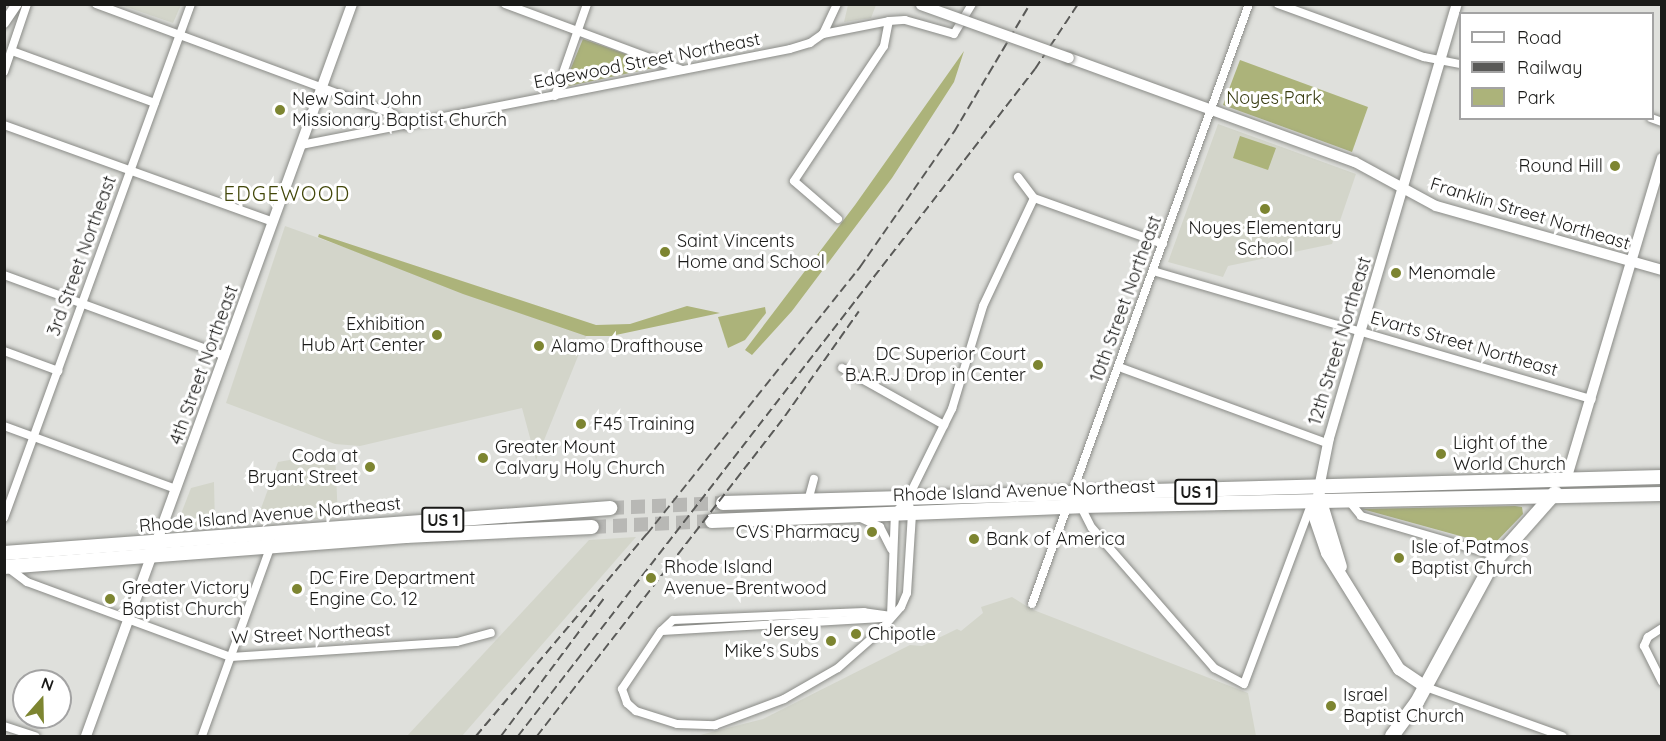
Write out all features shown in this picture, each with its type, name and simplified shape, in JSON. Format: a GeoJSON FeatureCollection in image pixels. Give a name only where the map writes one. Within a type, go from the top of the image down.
{"type":"FeatureCollection","features":[{"type":"Feature","properties":{"kind":"main road","name":"Rhode Island Avenue Northeast"},"geometry":{"type":"LineString","coordinates":[[712,521],[912,513],[1074,503],[1317,497],[1566,480],[1662,477]]}},
{"type":"Feature","properties":{"kind":"main road"},"geometry":{"type":"LineString","coordinates":[[1392,736],[1426,687],[1498,556],[1566,480]]}},
{"type":"Feature","properties":{"kind":"main road","name":"Rhode Island Avenue Northeast"},"geometry":{"type":"LineString","coordinates":[[1317,497],[1349,501],[1662,494]]}},
{"type":"Feature","properties":{"kind":"main road"},"geometry":{"type":"LineString","coordinates":[[1317,497],[1326,511],[1343,574],[1400,669],[1426,687]]}},
{"type":"Feature","properties":{"kind":"main road","name":"Rhode Island Avenue Northeast"},"geometry":{"type":"LineString","coordinates":[[723,503],[907,500],[1074,503]]}},
{"type":"Feature","properties":{"kind":"main road","name":"Rhode Island Avenue Northeast"},"geometry":{"type":"LineString","coordinates":[[5,562],[154,549],[276,531],[610,508]]}},
{"type":"Feature","properties":{"kind":"main road","name":"Rhode Island Avenue Northeast"},"geometry":{"type":"LineString","coordinates":[[154,549],[270,547],[592,527]]}},
{"type":"Feature","properties":{"kind":"street"},"geometry":{"type":"LineString","coordinates":[[4,23],[17,4]]}},
{"type":"Feature","properties":{"kind":"street"},"geometry":{"type":"LineString","coordinates":[[4,72],[27,4]]}},
{"type":"Feature","properties":{"kind":"street"},"geometry":{"type":"LineString","coordinates":[[96,4],[391,113],[407,126]]}},
{"type":"Feature","properties":{"kind":"street","name":"3rd Street Northeast"},"geometry":{"type":"LineString","coordinates":[[4,518],[191,4]]}},
{"type":"Feature","properties":{"kind":"street","name":"4th Street Northeast"},"geometry":{"type":"LineString","coordinates":[[86,736],[352,4]]}},
{"type":"Feature","properties":{"kind":"street"},"geometry":{"type":"LineString","coordinates":[[506,4],[683,70]]}},
{"type":"Feature","properties":{"kind":"street"},"geometry":{"type":"LineString","coordinates":[[555,96],[587,4]]}},
{"type":"Feature","properties":{"kind":"street"},"geometry":{"type":"LineString","coordinates":[[823,34],[837,4]]}},
{"type":"Feature","properties":{"kind":"street","name":"Franklin Street Northeast"},"geometry":{"type":"LineString","coordinates":[[921,4],[1356,162],[1454,212],[1662,270]]}},
{"type":"Feature","properties":{"kind":"street","name":"Edgewood Street Northeast"},"geometry":{"type":"LineString","coordinates":[[301,145],[407,126],[807,45],[823,34],[890,21],[905,20],[948,35],[962,27],[972,4]]}},
{"type":"Feature","properties":{"kind":"street","name":"10th Street Northeast"},"geometry":{"type":"LineString","coordinates":[[1032,604],[1074,503],[1153,271],[1249,4]]}},
{"type":"Feature","properties":{"kind":"street"},"geometry":{"type":"LineString","coordinates":[[1278,4],[1441,60],[1459,64]]}},
{"type":"Feature","properties":{"kind":"street","name":"12th Street Northeast"},"geometry":{"type":"LineString","coordinates":[[1074,503],[1092,528],[1214,669],[1244,684],[1317,497],[1327,443],[1457,4]]}},
{"type":"Feature","properties":{"kind":"street"},"geometry":{"type":"LineString","coordinates":[[838,219],[794,181],[884,46],[890,21]]}},
{"type":"Feature","properties":{"kind":"street"},"geometry":{"type":"LineString","coordinates":[[12,51],[155,103]]}},
{"type":"Feature","properties":{"kind":"street"},"geometry":{"type":"LineString","coordinates":[[4,125],[273,222]]}},
{"type":"Feature","properties":{"kind":"street"},"geometry":{"type":"LineString","coordinates":[[1566,480],[1662,158]]}},
{"type":"Feature","properties":{"kind":"street"},"geometry":{"type":"LineString","coordinates":[[1018,177],[1034,198],[1163,243]]}},
{"type":"Feature","properties":{"kind":"street"},"geometry":{"type":"LineString","coordinates":[[891,616],[895,513],[907,500],[955,402],[983,306],[1034,198]]}},
{"type":"Feature","properties":{"kind":"street","name":"Evarts Street Northeast"},"geometry":{"type":"LineString","coordinates":[[1153,271],[1592,399]]}},
{"type":"Feature","properties":{"kind":"street"},"geometry":{"type":"LineString","coordinates":[[4,275],[225,356]]}},
{"type":"Feature","properties":{"kind":"street"},"geometry":{"type":"LineString","coordinates":[[4,351],[58,370]]}},
{"type":"Feature","properties":{"kind":"street"},"geometry":{"type":"LineString","coordinates":[[1119,368],[1327,443]]}},
{"type":"Feature","properties":{"kind":"street"},"geometry":{"type":"LineString","coordinates":[[842,369],[944,425]]}},
{"type":"Feature","properties":{"kind":"street"},"geometry":{"type":"LineString","coordinates":[[4,426],[176,489]]}},
{"type":"Feature","properties":{"kind":"street"},"geometry":{"type":"LineString","coordinates":[[808,501],[814,480]]}},
{"type":"Feature","properties":{"kind":"street"},"geometry":{"type":"LineString","coordinates":[[891,616],[661,631],[624,682],[627,702],[636,711],[677,724],[715,724],[761,710],[810,686],[856,653],[901,607],[911,580],[912,513],[907,500]]}},
{"type":"Feature","properties":{"kind":"street"},"geometry":{"type":"LineString","coordinates":[[1349,501],[1361,516],[1498,556]]}},
{"type":"Feature","properties":{"kind":"street"},"geometry":{"type":"LineString","coordinates":[[846,515],[880,527],[890,543],[894,563]]}},
{"type":"Feature","properties":{"kind":"street"},"geometry":{"type":"LineString","coordinates":[[202,736],[276,531]]}},
{"type":"Feature","properties":{"kind":"street","name":"W Street Northeast"},"geometry":{"type":"LineString","coordinates":[[5,562],[27,582],[231,657],[457,642],[490,633]]}},
{"type":"Feature","properties":{"kind":"street"},"geometry":{"type":"LineString","coordinates":[[1662,628],[1648,637],[1644,646],[1662,682]]}},
{"type":"Feature","properties":{"kind":"street"},"geometry":{"type":"LineString","coordinates":[[1426,687],[1562,736]]}},
{"type":"Feature","properties":{"kind":"street"},"geometry":{"type":"LineString","coordinates":[[4,726],[35,736]]}},
{"type":"Feature","properties":{"kind":"shaded area"},"geometry":{"type":"Polygon","coordinates":[[[848,4],[876,5],[871,18],[844,22],[848,4]]]}},
{"type":"Feature","properties":{"kind":"shaded area"},"geometry":{"type":"Polygon","coordinates":[[[121,5],[181,5],[173,23],[121,5]]]}},
{"type":"Feature","properties":{"kind":"shaded area","name":"Noyes Elementary School"},"geometry":{"type":"Polygon","coordinates":[[[1218,124],[1356,174],[1332,244],[1228,266],[1223,277],[1168,262],[1218,124]]]}},
{"type":"Feature","properties":{"kind":"shaded area"},"geometry":{"type":"Polygon","coordinates":[[[285,226],[587,334],[536,460],[522,408],[360,446],[335,444],[226,403],[285,226]]]}},
{"type":"Feature","properties":{"kind":"shaded area"},"geometry":{"type":"Polygon","coordinates":[[[335,452],[338,518],[256,522],[278,462],[335,452]]]}},
{"type":"Feature","properties":{"kind":"shaded area"},"geometry":{"type":"Polygon","coordinates":[[[214,482],[215,525],[181,526],[179,519],[191,488],[214,482]]]}},
{"type":"Feature","properties":{"kind":"shaded area"},"geometry":{"type":"Polygon","coordinates":[[[636,537],[462,736],[407,736],[589,540],[636,537]]]}},
{"type":"Feature","properties":{"kind":"shaded area"},"geometry":{"type":"Polygon","coordinates":[[[1012,597],[1031,609],[1248,693],[1256,736],[696,736],[763,719],[910,645],[922,646],[957,629],[961,631],[983,613],[981,607],[1012,597]]]}},
{"type":"Feature","properties":{"kind":"green space"},"geometry":{"type":"Polygon","coordinates":[[[583,39],[651,63],[653,68],[569,86],[566,80],[583,39]]]}},
{"type":"Feature","properties":{"kind":"green space"},"geometry":{"type":"Polygon","coordinates":[[[964,51],[954,82],[892,178],[792,311],[752,355],[745,350],[855,205],[964,51]]]}},
{"type":"Feature","properties":{"kind":"green space","name":"Noyes Park"},"geometry":{"type":"Polygon","coordinates":[[[1240,60],[1368,107],[1352,152],[1223,105],[1240,60]]]}},
{"type":"Feature","properties":{"kind":"green space"},"geometry":{"type":"Polygon","coordinates":[[[1240,136],[1276,148],[1268,170],[1233,158],[1240,136]]]}},
{"type":"Feature","properties":{"kind":"green space"},"geometry":{"type":"Polygon","coordinates":[[[319,234],[596,325],[630,324],[687,306],[720,313],[611,336],[586,336],[463,294],[318,237],[319,234]]]}},
{"type":"Feature","properties":{"kind":"green space"},"geometry":{"type":"Polygon","coordinates":[[[765,307],[766,313],[745,340],[728,348],[718,317],[765,307]]]}},
{"type":"Feature","properties":{"kind":"green space"},"geometry":{"type":"Polygon","coordinates":[[[1522,507],[1523,514],[1493,545],[1362,509],[1522,507]]]}},
{"type":"Feature","properties":{"kind":"tunnel"},"geometry":{"type":"LineString","coordinates":[[610,508],[723,503]]}},
{"type":"Feature","properties":{"kind":"tunnel"},"geometry":{"type":"LineString","coordinates":[[592,527],[712,521]]}},
{"type":"Feature","properties":{"kind":"railway"},"geometry":{"type":"LineString","coordinates":[[476,736],[647,534],[860,267],[954,132],[1030,4]]}},
{"type":"Feature","properties":{"kind":"railway"},"geometry":{"type":"LineString","coordinates":[[518,736],[1035,69],[1078,4]]}},
{"type":"Feature","properties":{"kind":"railway"},"geometry":{"type":"LineString","coordinates":[[537,736],[785,416],[859,311]]}},
{"type":"Feature","properties":{"kind":"railway"},"geometry":{"type":"LineString","coordinates":[[501,736],[605,597]]}},
{"type":"Feature","properties":{"kind":"place","name":"New Saint John Missionary Baptist Church"},"geometry":{"type":"Point","coordinates":[280,110]}},
{"type":"Feature","properties":{"kind":"place","name":"Round Hill"},"geometry":{"type":"Point","coordinates":[1615,166]}},
{"type":"Feature","properties":{"kind":"place","name":"Noyes Elementary School"},"geometry":{"type":"Point","coordinates":[1265,209]}},
{"type":"Feature","properties":{"kind":"place","name":"Saint Vincents Home and School"},"geometry":{"type":"Point","coordinates":[665,252]}},
{"type":"Feature","properties":{"kind":"place","name":"Menomale"},"geometry":{"type":"Point","coordinates":[1396,273]}},
{"type":"Feature","properties":{"kind":"place","name":"Exhibition Hub Art Center"},"geometry":{"type":"Point","coordinates":[437,335]}},
{"type":"Feature","properties":{"kind":"place","name":"Alamo Drafthouse"},"geometry":{"type":"Point","coordinates":[539,346]}},
{"type":"Feature","properties":{"kind":"place","name":"DC Superior Court B.A.R.J Drop in Center"},"geometry":{"type":"Point","coordinates":[1038,365]}},
{"type":"Feature","properties":{"kind":"place","name":"F45 Training"},"geometry":{"type":"Point","coordinates":[581,424]}},
{"type":"Feature","properties":{"kind":"place","name":"Light of the World Church"},"geometry":{"type":"Point","coordinates":[1441,454]}},
{"type":"Feature","properties":{"kind":"place","name":"Greater Mount Calvary Holy Church"},"geometry":{"type":"Point","coordinates":[483,458]}},
{"type":"Feature","properties":{"kind":"place","name":"Coda at Bryant Street"},"geometry":{"type":"Point","coordinates":[370,467]}},
{"type":"Feature","properties":{"kind":"place","name":"CVS Pharmacy"},"geometry":{"type":"Point","coordinates":[872,532]}},
{"type":"Feature","properties":{"kind":"place","name":"Bank of America"},"geometry":{"type":"Point","coordinates":[974,539]}},
{"type":"Feature","properties":{"kind":"place","name":"Isle of Patmos Baptist Church"},"geometry":{"type":"Point","coordinates":[1399,558]}},
{"type":"Feature","properties":{"kind":"place","name":"Rhode Island Avenue–Brentwood"},"geometry":{"type":"Point","coordinates":[651,578]}},
{"type":"Feature","properties":{"kind":"place","name":"DC Fire Department Engine Co. 12"},"geometry":{"type":"Point","coordinates":[297,589]}},
{"type":"Feature","properties":{"kind":"place","name":"Greater Victory Baptist Church"},"geometry":{"type":"Point","coordinates":[110,599]}},
{"type":"Feature","properties":{"kind":"place","name":"Chipotle"},"geometry":{"type":"Point","coordinates":[856,634]}},
{"type":"Feature","properties":{"kind":"place","name":"Jersey Mike's Subs"},"geometry":{"type":"Point","coordinates":[831,641]}},
{"type":"Feature","properties":{"kind":"place","name":"Israel Baptist Church"},"geometry":{"type":"Point","coordinates":[1331,706]}},
{"type":"Feature","properties":{"kind":"district","name":"EDGEWOOD"},"geometry":{"type":"Point","coordinates":[287,193]}}]}
